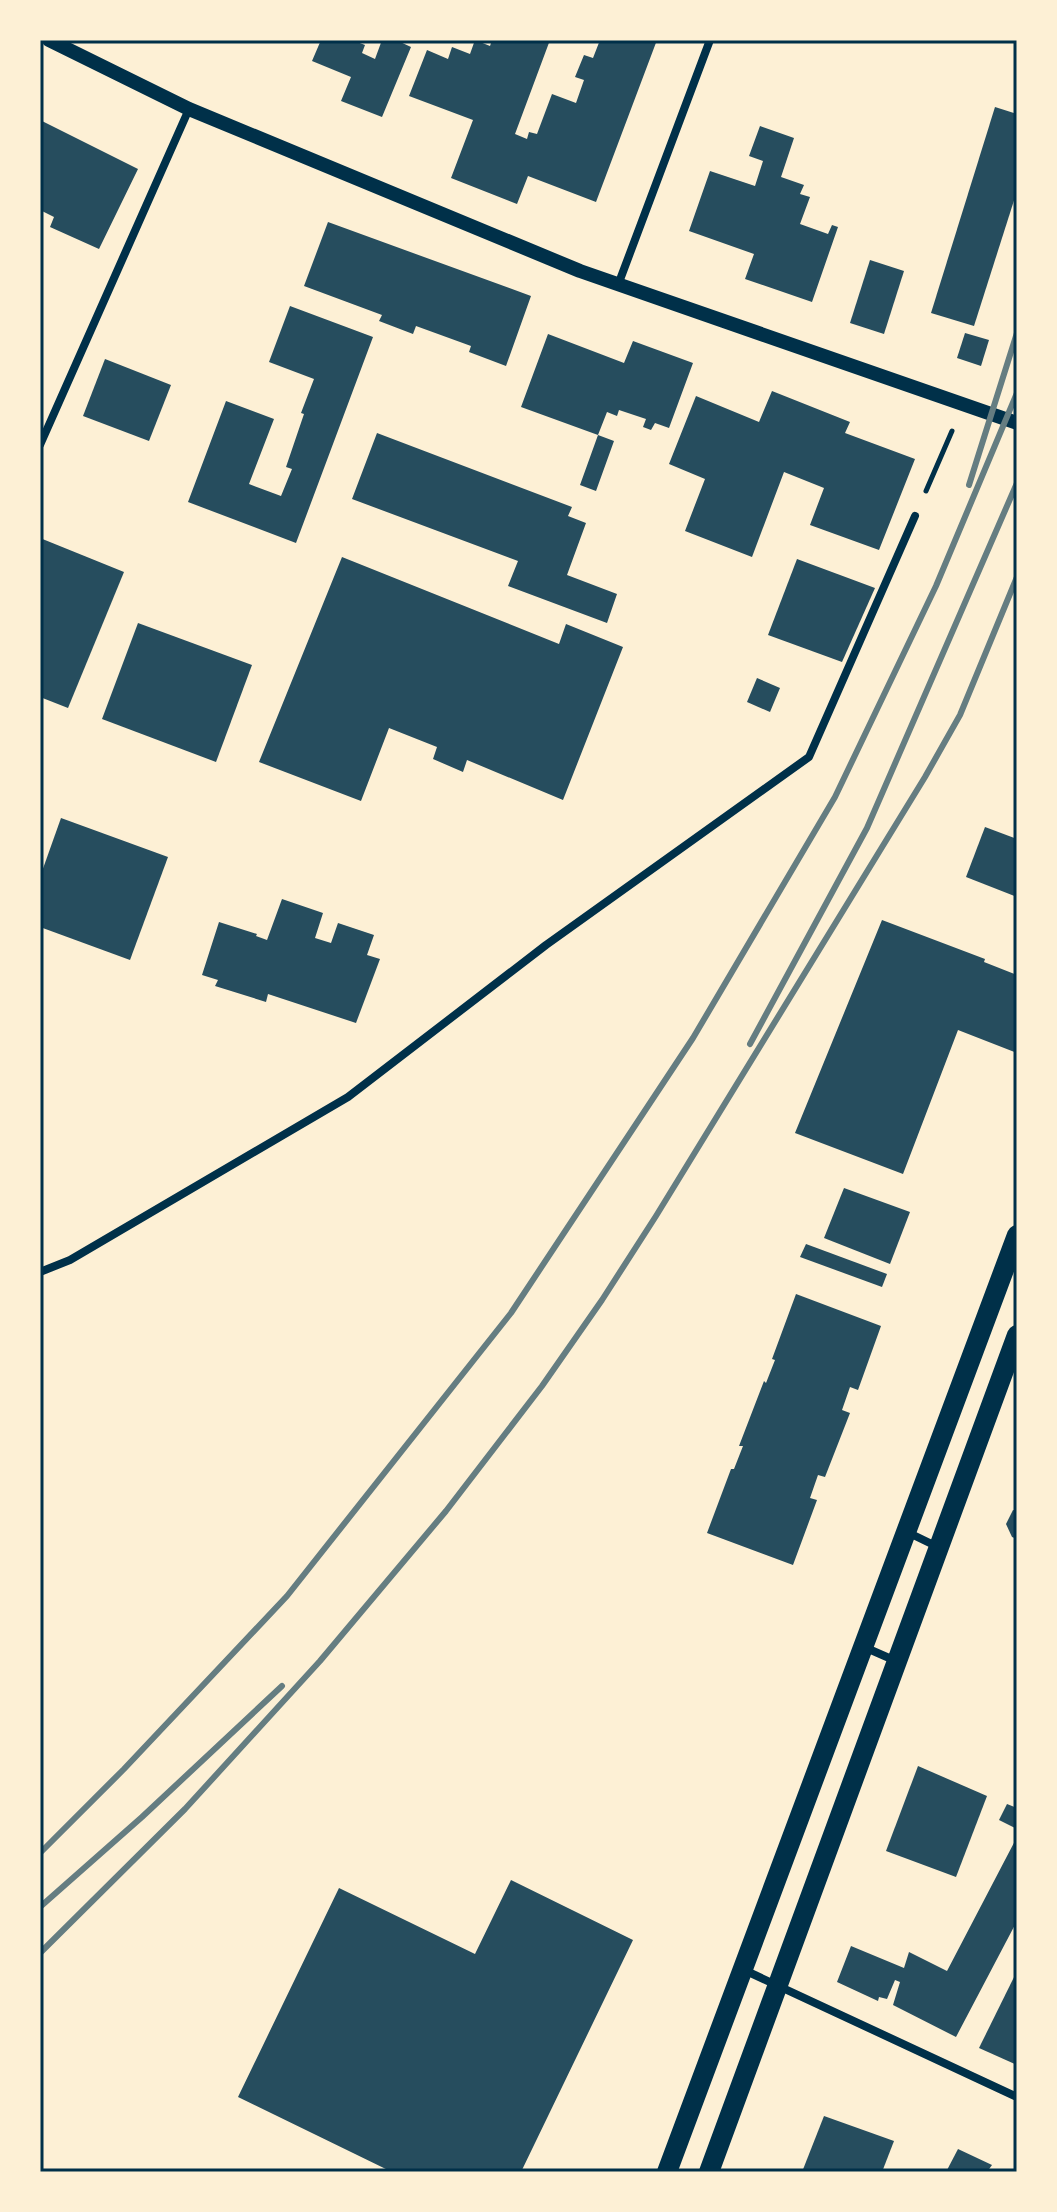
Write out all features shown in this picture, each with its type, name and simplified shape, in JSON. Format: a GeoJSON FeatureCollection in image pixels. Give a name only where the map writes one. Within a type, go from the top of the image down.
{"type":"FeatureCollection","features":[{"type":"Feature","properties":{"kind":"main road"},"geometry":{"type":"LineString","coordinates":[[667,2172],[1017,1235]]}},
{"type":"Feature","properties":{"kind":"main road"},"geometry":{"type":"LineString","coordinates":[[709,2172],[1017,1335]]}},
{"type":"Feature","properties":{"kind":"street"},"geometry":{"type":"LineString","coordinates":[[49,40],[189,109],[618,285],[1017,423]]}},
{"type":"Feature","properties":{"kind":"street"},"geometry":{"type":"LineString","coordinates":[[618,285],[710,40]]}},
{"type":"Feature","properties":{"kind":"street"},"geometry":{"type":"LineString","coordinates":[[40,445],[189,109]]}},
{"type":"Feature","properties":{"kind":"street"},"geometry":{"type":"LineString","coordinates":[[40,1272],[70,1260],[348,1097],[546,945],[809,757],[915,516]]}},
{"type":"Feature","properties":{"kind":"street"},"geometry":{"type":"LineString","coordinates":[[906,1532],[938,1547]]}},
{"type":"Feature","properties":{"kind":"street"},"geometry":{"type":"LineString","coordinates":[[863,1647],[896,1661]]}},
{"type":"Feature","properties":{"kind":"street"},"geometry":{"type":"LineString","coordinates":[[742,1969],[1017,2097]]}},
{"type":"Feature","properties":{"kind":"path"},"geometry":{"type":"LineString","coordinates":[[915,516],[963,404]]}},
{"type":"Feature","properties":{"kind":"building"},"geometry":{"type":"Polygon","coordinates":[[[321,40],[352,40],[365,45],[362,53],[375,59],[382,40],[396,40],[411,47],[382,117],[341,101],[351,77],[312,61],[321,40]]]}},
{"type":"Feature","properties":{"kind":"building"},"geometry":{"type":"Polygon","coordinates":[[[475,40],[490,46],[492,40],[550,40],[515,134],[527,139],[529,132],[537,134],[552,94],[576,103],[584,80],[575,77],[584,55],[593,58],[600,40],[657,40],[596,202],[528,176],[517,204],[451,178],[473,120],[409,96],[427,50],[448,59],[452,47],[470,54],[475,40]]]}},
{"type":"Feature","properties":{"kind":"building"},"geometry":{"type":"Polygon","coordinates":[[[995,107],[1017,114],[1017,191],[974,326],[931,313],[995,107]]]}},
{"type":"Feature","properties":{"kind":"building"},"geometry":{"type":"Polygon","coordinates":[[[40,120],[138,169],[99,249],[50,227],[54,217],[40,210],[40,120]]]}},
{"type":"Feature","properties":{"kind":"building"},"geometry":{"type":"Polygon","coordinates":[[[760,126],[794,138],[781,177],[804,185],[800,194],[810,197],[800,224],[828,234],[832,225],[838,227],[812,302],[745,279],[754,254],[689,231],[710,171],[755,186],[763,161],[749,156],[760,126]]]}},
{"type":"Feature","properties":{"kind":"building"},"geometry":{"type":"Polygon","coordinates":[[[328,222],[531,296],[506,366],[469,352],[471,346],[416,326],[413,334],[379,321],[382,315],[304,286],[328,222]]]}},
{"type":"Feature","properties":{"kind":"building"},"geometry":{"type":"Polygon","coordinates":[[[870,260],[904,271],[884,334],[850,323],[870,260]]]}},
{"type":"Feature","properties":{"kind":"building"},"geometry":{"type":"Polygon","coordinates":[[[290,306],[373,337],[296,543],[188,502],[226,401],[274,419],[249,484],[281,496],[292,469],[286,467],[304,414],[301,413],[314,379],[269,362],[290,306]]]}},
{"type":"Feature","properties":{"kind":"building"},"geometry":{"type":"Polygon","coordinates":[[[965,333],[989,340],[981,366],[957,358],[965,333]]]}},
{"type":"Feature","properties":{"kind":"building"},"geometry":{"type":"Polygon","coordinates":[[[548,334],[624,363],[633,341],[693,363],[669,428],[655,423],[651,430],[643,427],[646,419],[619,410],[617,416],[607,412],[598,435],[521,407],[548,334]]]}},
{"type":"Feature","properties":{"kind":"building"},"geometry":{"type":"Polygon","coordinates":[[[105,359],[171,385],[149,441],[83,416],[105,359]]]}},
{"type":"Feature","properties":{"kind":"building"},"geometry":{"type":"Polygon","coordinates":[[[772,391],[850,422],[845,433],[915,459],[879,550],[810,525],[824,488],[784,472],[752,557],[685,531],[705,479],[669,464],[696,396],[759,422],[772,391]]]}},
{"type":"Feature","properties":{"kind":"building"},"geometry":{"type":"Polygon","coordinates":[[[377,433],[572,507],[568,516],[586,523],[567,575],[617,594],[607,623],[508,586],[518,561],[352,499],[377,433]]]}},
{"type":"Feature","properties":{"kind":"building"},"geometry":{"type":"Polygon","coordinates":[[[598,435],[614,441],[596,491],[580,485],[598,435]]]}},
{"type":"Feature","properties":{"kind":"building"},"geometry":{"type":"Polygon","coordinates":[[[40,538],[124,572],[68,708],[40,697],[40,538]]]}},
{"type":"Feature","properties":{"kind":"building"},"geometry":{"type":"Polygon","coordinates":[[[342,557],[559,644],[566,624],[623,647],[563,800],[467,760],[463,772],[433,759],[437,747],[389,728],[361,801],[259,762],[342,557]]]}},
{"type":"Feature","properties":{"kind":"building"},"geometry":{"type":"Polygon","coordinates":[[[797,559],[875,588],[842,662],[768,635],[797,559]]]}},
{"type":"Feature","properties":{"kind":"building"},"geometry":{"type":"Polygon","coordinates":[[[138,623],[252,665],[216,762],[102,719],[138,623]]]}},
{"type":"Feature","properties":{"kind":"building"},"geometry":{"type":"Polygon","coordinates":[[[757,678],[780,688],[770,712],[747,702],[757,678]]]}},
{"type":"Feature","properties":{"kind":"building"},"geometry":{"type":"Polygon","coordinates":[[[61,818],[168,857],[130,960],[40,927],[40,877],[61,818]]]}},
{"type":"Feature","properties":{"kind":"building"},"geometry":{"type":"Polygon","coordinates":[[[985,827],[1017,839],[1017,897],[966,877],[985,827]]]}},
{"type":"Feature","properties":{"kind":"building"},"geometry":{"type":"Polygon","coordinates":[[[282,899],[323,913],[315,938],[331,943],[338,923],[374,935],[367,955],[380,959],[356,1023],[268,994],[266,1002],[215,986],[218,980],[202,975],[219,922],[267,940],[282,899]]]}},
{"type":"Feature","properties":{"kind":"building"},"geometry":{"type":"Polygon","coordinates":[[[882,920],[985,959],[984,962],[1017,975],[1017,1053],[958,1030],[903,1174],[795,1133],[882,920]]]}},
{"type":"Feature","properties":{"kind":"building"},"geometry":{"type":"Polygon","coordinates":[[[844,1188],[910,1212],[890,1264],[824,1238],[844,1188]]]}},
{"type":"Feature","properties":{"kind":"building"},"geometry":{"type":"Polygon","coordinates":[[[806,1244],[887,1274],[882,1287],[800,1257],[806,1244]]]}},
{"type":"Feature","properties":{"kind":"building"},"geometry":{"type":"Polygon","coordinates":[[[796,1294],[881,1326],[858,1390],[850,1387],[842,1410],[850,1413],[825,1477],[818,1475],[810,1498],[817,1500],[793,1565],[707,1533],[743,1446],[739,1446],[775,1360],[772,1359],[796,1294]]]}},
{"type":"Feature","properties":{"kind":"building"},"geometry":{"type":"Polygon","coordinates":[[[1013,1510],[1017,1511],[1017,1539],[1012,1537],[1006,1524],[1013,1510]]]}},
{"type":"Feature","properties":{"kind":"building"},"geometry":{"type":"Polygon","coordinates":[[[918,1766],[987,1796],[956,1877],[886,1851],[918,1766]]]}},
{"type":"Feature","properties":{"kind":"building"},"geometry":{"type":"Polygon","coordinates":[[[1007,1804],[1017,1808],[1017,1829],[999,1820],[1007,1804]]]}},
{"type":"Feature","properties":{"kind":"building"},"geometry":{"type":"Polygon","coordinates":[[[1017,1837],[1017,1921],[956,2037],[893,2005],[900,1982],[895,1980],[887,1999],[879,1997],[878,2001],[837,1982],[851,1946],[904,1968],[909,1952],[947,1971],[1017,1837]]]}},
{"type":"Feature","properties":{"kind":"building"},"geometry":{"type":"Polygon","coordinates":[[[511,1880],[633,1940],[521,2172],[392,2172],[238,2097],[339,1888],[475,1954],[511,1880]]]}},
{"type":"Feature","properties":{"kind":"building"},"geometry":{"type":"Polygon","coordinates":[[[1017,1971],[1017,2065],[979,2048],[1017,1971]]]}},
{"type":"Feature","properties":{"kind":"building"},"geometry":{"type":"Polygon","coordinates":[[[824,2116],[894,2141],[882,2172],[802,2172],[824,2116]]]}},
{"type":"Feature","properties":{"kind":"building"},"geometry":{"type":"Polygon","coordinates":[[[958,2149],[992,2165],[987,2172],[946,2172],[958,2149]]]}},
{"type":"Feature","properties":{"kind":"railway"},"geometry":{"type":"LineString","coordinates":[[969,485],[1017,333]]}},
{"type":"Feature","properties":{"kind":"railway"},"geometry":{"type":"LineString","coordinates":[[40,1853],[287,1596],[511,1313],[693,1038],[835,797],[936,586],[1017,393]]}},
{"type":"Feature","properties":{"kind":"railway"},"geometry":{"type":"LineString","coordinates":[[750,1044],[867,828],[1017,483]]}},
{"type":"Feature","properties":{"kind":"railway"},"geometry":{"type":"LineString","coordinates":[[40,1953],[185,1809],[320,1661],[446,1511],[542,1386],[656,1216],[925,777],[960,715],[1017,577]]}},
{"type":"Feature","properties":{"kind":"railway"},"geometry":{"type":"LineString","coordinates":[[40,1907],[282,1686]]}}]}
